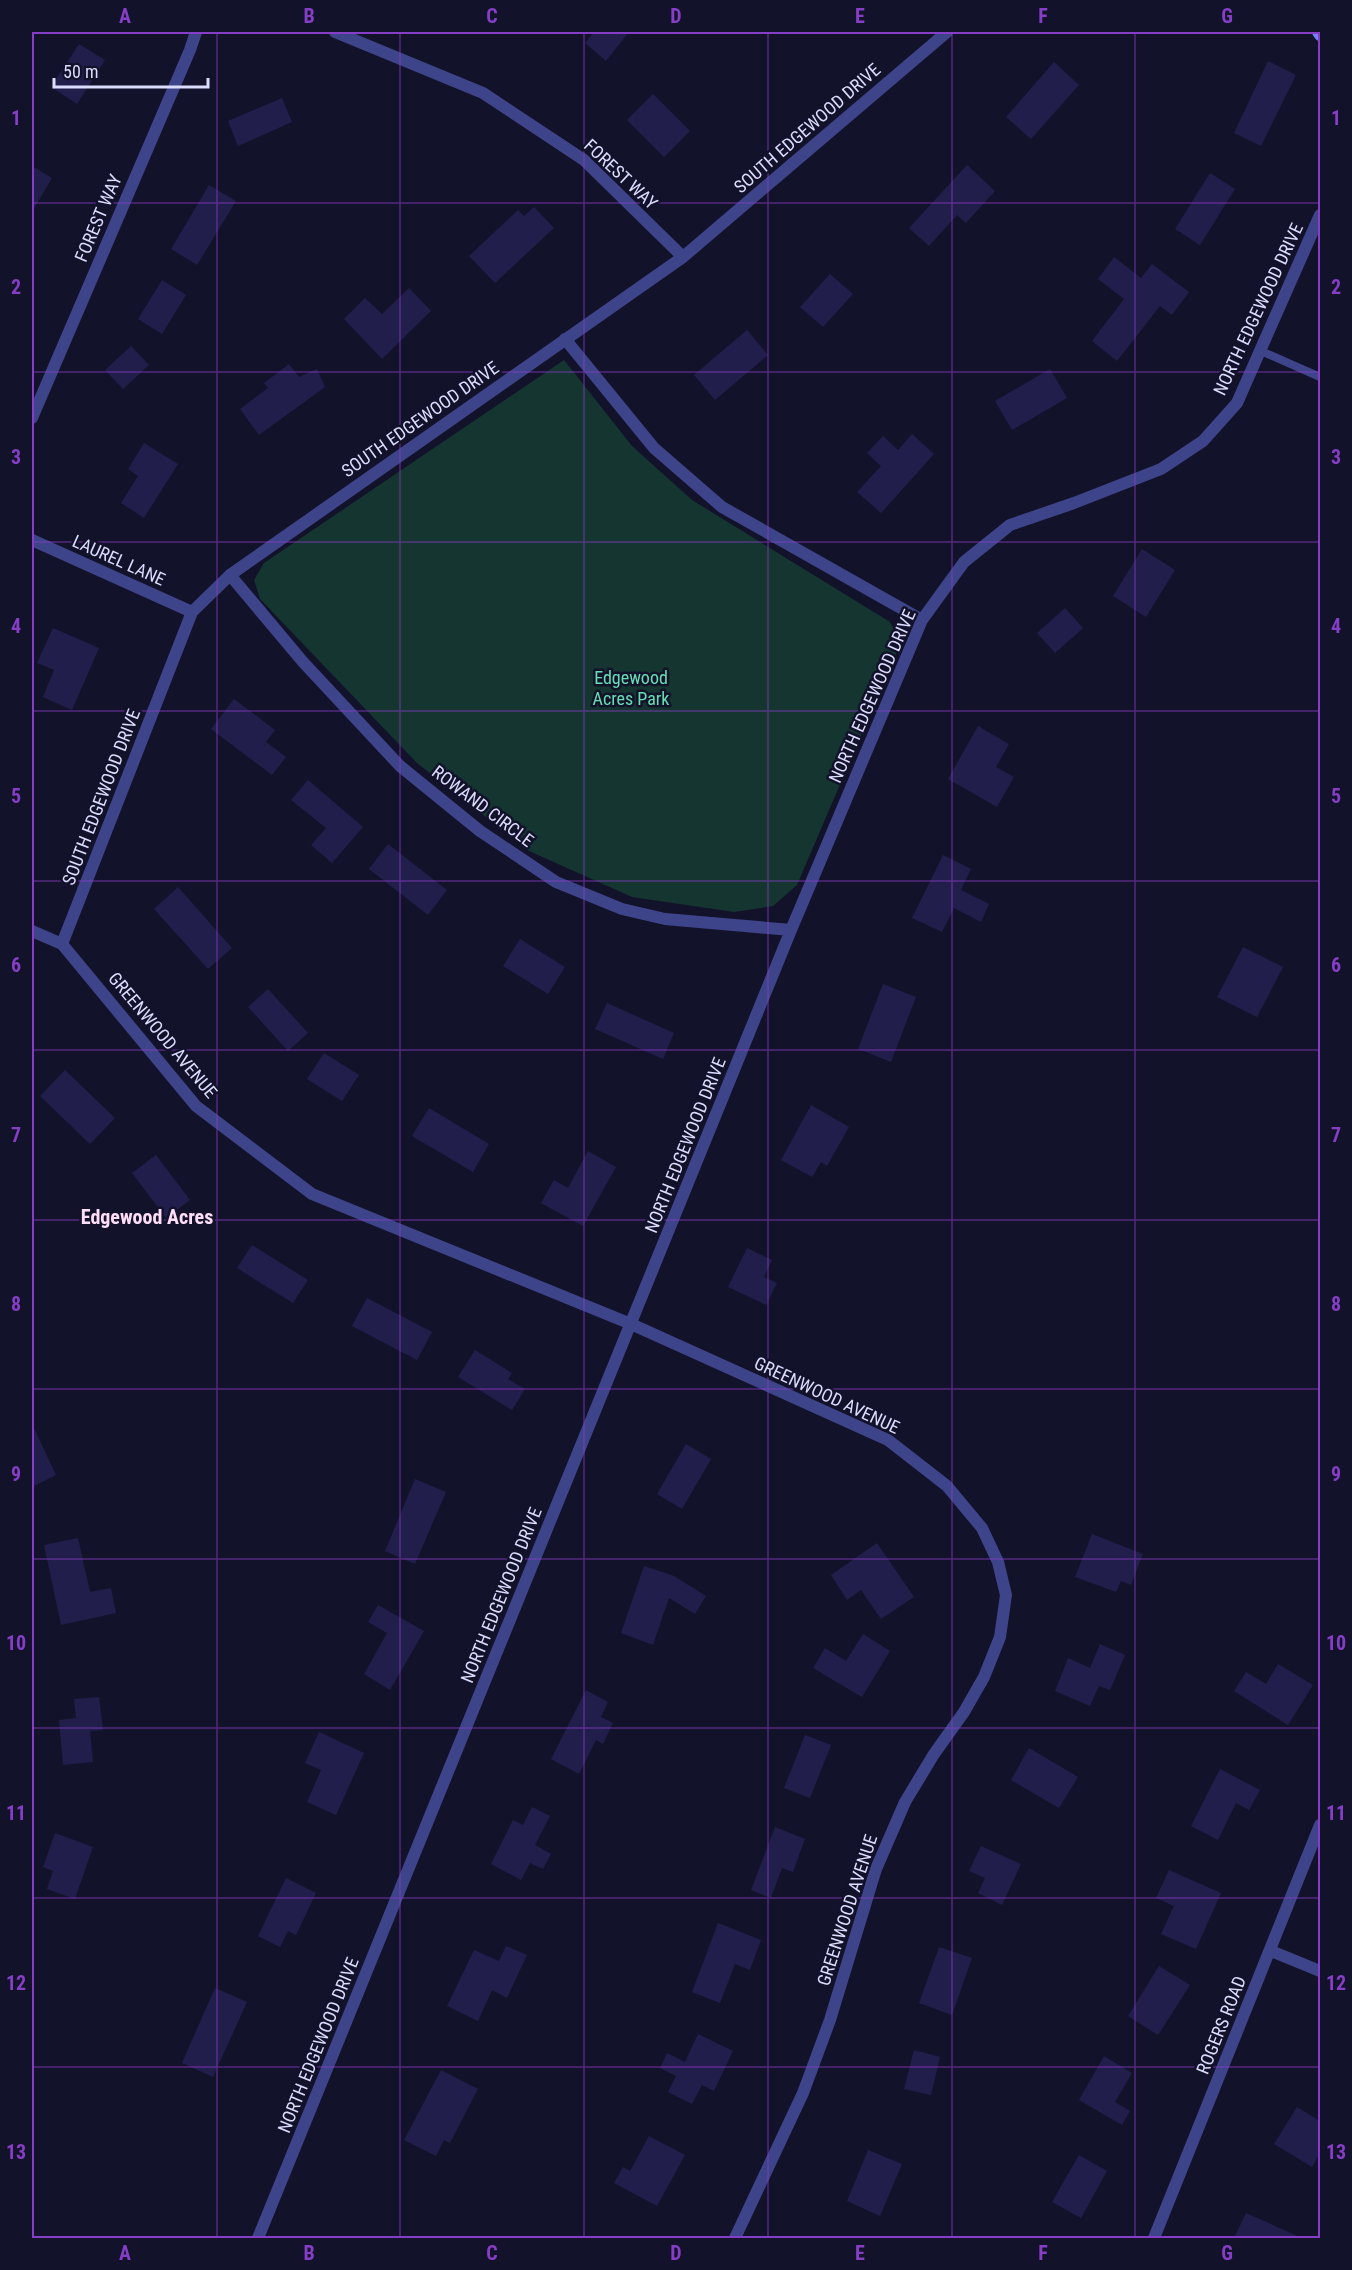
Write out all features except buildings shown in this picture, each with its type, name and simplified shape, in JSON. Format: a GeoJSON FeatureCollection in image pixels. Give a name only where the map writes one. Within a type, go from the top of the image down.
{"type":"FeatureCollection","features":[{"type":"Feature","properties":{"kind":"street","name":"FOREST WAY"},"geometry":{"type":"LineString","coordinates":[[32,418],[190,50],[195,32]]}},
{"type":"Feature","properties":{"kind":"street","name":"FOREST WAY"},"geometry":{"type":"LineString","coordinates":[[335,32],[483,93],[584,160],[683,257]]}},
{"type":"Feature","properties":{"kind":"street","name":"SOUTH EDGEWOOD DRIVE"},"geometry":{"type":"LineString","coordinates":[[62,944],[192,612],[230,575],[683,257],[947,32]]}},
{"type":"Feature","properties":{"kind":"street","name":"NORTH EDGEWOOD DRIVE"},"geometry":{"type":"LineString","coordinates":[[258,2238],[791,930],[922,620],[964,562],[1010,525],[1161,469],[1203,441],[1238,403],[1320,215]]}},
{"type":"Feature","properties":{"kind":"street"},"geometry":{"type":"LineString","coordinates":[[565,339],[654,448],[722,507],[922,620]]}},
{"type":"Feature","properties":{"kind":"street","name":"LAUREL LANE"},"geometry":{"type":"LineString","coordinates":[[32,540],[192,612]]}},
{"type":"Feature","properties":{"kind":"street","name":"ROWAND CIRCLE"},"geometry":{"type":"LineString","coordinates":[[230,575],[303,662],[400,766],[480,831],[556,882],[622,909],[666,919],[791,930]]}},
{"type":"Feature","properties":{"kind":"street","name":"GREENWOOD AVENUE"},"geometry":{"type":"LineString","coordinates":[[32,931],[62,944],[196,1106],[312,1194],[631,1324],[888,1440],[947,1486],[982,1528],[998,1562],[1006,1595],[1000,1637],[984,1677],[964,1712],[934,1754],[905,1802],[876,1869],[830,2020],[803,2093],[735,2238]]}},
{"type":"Feature","properties":{"kind":"street","name":"ROGERS ROAD"},"geometry":{"type":"LineString","coordinates":[[1154,2238],[1320,1825]]}},
{"type":"Feature","properties":{"kind":"street"},"geometry":{"type":"LineString","coordinates":[[1271,1951],[1320,1971]]}},
{"type":"Feature","properties":{"kind":"lane"},"geometry":{"type":"LineString","coordinates":[[1261,351],[1320,377]]}},
{"type":"Feature","properties":{"kind":"green space","name":"Edgewood Acres Park"},"geometry":{"type":"Polygon","coordinates":[[[564,360],[632,446],[692,500],[890,622],[901,642],[797,885],[773,906],[734,912],[632,897],[529,851],[417,763],[260,599],[254,580],[264,563],[564,360]]]}},
{"type":"Feature","properties":{"kind":"district","name":"Edgewood Acres"},"geometry":{"type":"Point","coordinates":[147,1217]}}]}
